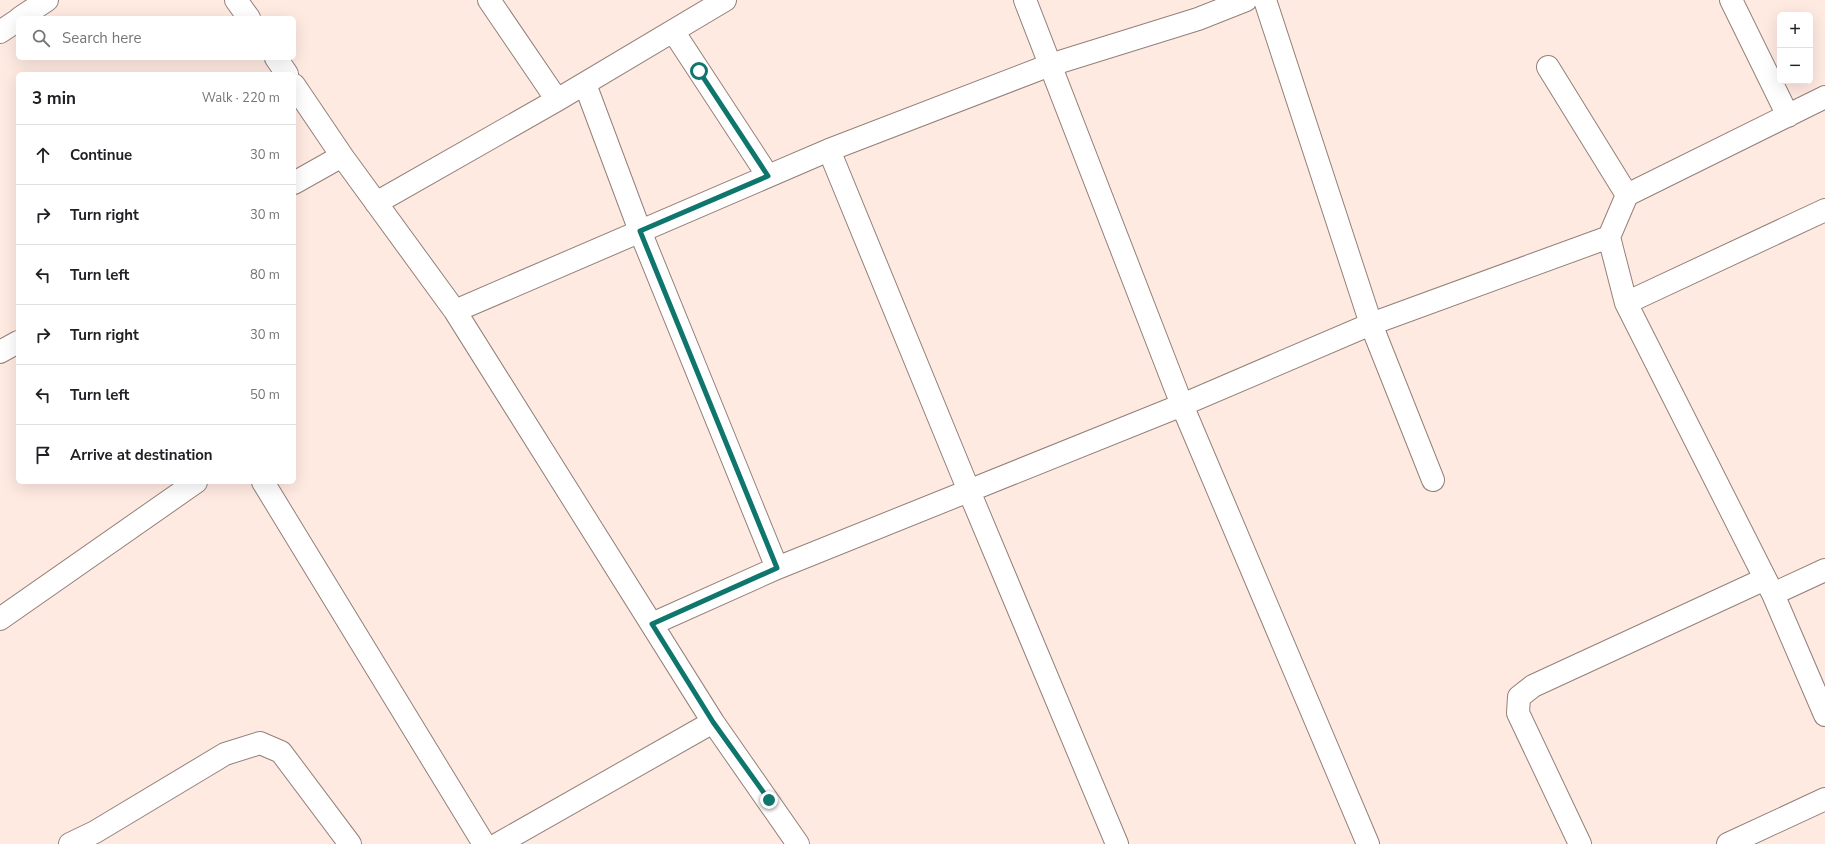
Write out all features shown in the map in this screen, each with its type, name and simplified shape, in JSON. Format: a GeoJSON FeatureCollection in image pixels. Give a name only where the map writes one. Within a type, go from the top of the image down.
{"type":"FeatureCollection","features":[{"type":"Feature","properties":{"kind":"street"},"geometry":{"type":"LineString","coordinates":[[23,16],[47,0]]}},
{"type":"Feature","properties":{"kind":"street"},"geometry":{"type":"LineString","coordinates":[[236,0],[247,16]]}},
{"type":"Feature","properties":{"kind":"street"},"geometry":{"type":"LineString","coordinates":[[490,0],[558,100]]}},
{"type":"Feature","properties":{"kind":"street"},"geometry":{"type":"LineString","coordinates":[[376,203],[558,100],[726,0]]}},
{"type":"Feature","properties":{"kind":"street"},"geometry":{"type":"LineString","coordinates":[[1025,0],[1182,405],[1368,844]]}},
{"type":"Feature","properties":{"kind":"street"},"geometry":{"type":"LineString","coordinates":[[455,311],[829,150],[1198,10],[1246,0]]}},
{"type":"Feature","properties":{"kind":"street"},"geometry":{"type":"LineString","coordinates":[[1265,0],[1371,324],[1432,480]]}},
{"type":"Feature","properties":{"kind":"street"},"geometry":{"type":"LineString","coordinates":[[1731,0],[1788,116]]}},
{"type":"Feature","properties":{"kind":"street"},"geometry":{"type":"LineString","coordinates":[[0,32],[16,21]]}},
{"type":"Feature","properties":{"kind":"street"},"geometry":{"type":"LineString","coordinates":[[673,31],[768,176]]}},
{"type":"Feature","properties":{"kind":"street"},"geometry":{"type":"LineString","coordinates":[[277,60],[285,72]]}},
{"type":"Feature","properties":{"kind":"street"},"geometry":{"type":"LineString","coordinates":[[1548,67],[1627,195]]}},
{"type":"Feature","properties":{"kind":"street"},"geometry":{"type":"LineString","coordinates":[[585,84],[640,231],[777,568]]}},
{"type":"Feature","properties":{"kind":"street"},"geometry":{"type":"LineString","coordinates":[[296,88],[342,156],[455,311],[713,722],[798,844]]}},
{"type":"Feature","properties":{"kind":"street"},"geometry":{"type":"LineString","coordinates":[[1825,97],[1627,195],[1609,237],[1626,302],[1769,586],[1825,715]]}},
{"type":"Feature","properties":{"kind":"street"},"geometry":{"type":"LineString","coordinates":[[829,150],[969,491],[1118,844]]}},
{"type":"Feature","properties":{"kind":"street"},"geometry":{"type":"LineString","coordinates":[[296,182],[342,156]]}},
{"type":"Feature","properties":{"kind":"street"},"geometry":{"type":"LineString","coordinates":[[1626,302],[1825,210]]}},
{"type":"Feature","properties":{"kind":"street"},"geometry":{"type":"LineString","coordinates":[[652,624],[777,568],[1182,405],[1371,324],[1609,237]]}},
{"type":"Feature","properties":{"kind":"street"},"geometry":{"type":"LineString","coordinates":[[0,352],[16,343]]}},
{"type":"Feature","properties":{"kind":"street"},"geometry":{"type":"LineString","coordinates":[[0,618],[193,484]]}},
{"type":"Feature","properties":{"kind":"street"},"geometry":{"type":"LineString","coordinates":[[264,484],[484,844]]}},
{"type":"Feature","properties":{"kind":"street"},"geometry":{"type":"LineString","coordinates":[[1580,844],[1518,713],[1519,697],[1533,686],[1769,586],[1825,570]]}},
{"type":"Feature","properties":{"kind":"street"},"geometry":{"type":"LineString","coordinates":[[498,844],[713,722]]}},
{"type":"Feature","properties":{"kind":"street"},"geometry":{"type":"LineString","coordinates":[[70,844],[96,832],[225,754],[260,743],[281,752],[350,844]]}},
{"type":"Feature","properties":{"kind":"street"},"geometry":{"type":"LineString","coordinates":[[1728,844],[1825,799]]}},
{"type":"Feature","properties":{"kind":"route"},"geometry":{"type":"LineString","coordinates":[[699,71],[768,176],[640,231],[777,568],[652,624],[713,722],[769,800]]}}]}
